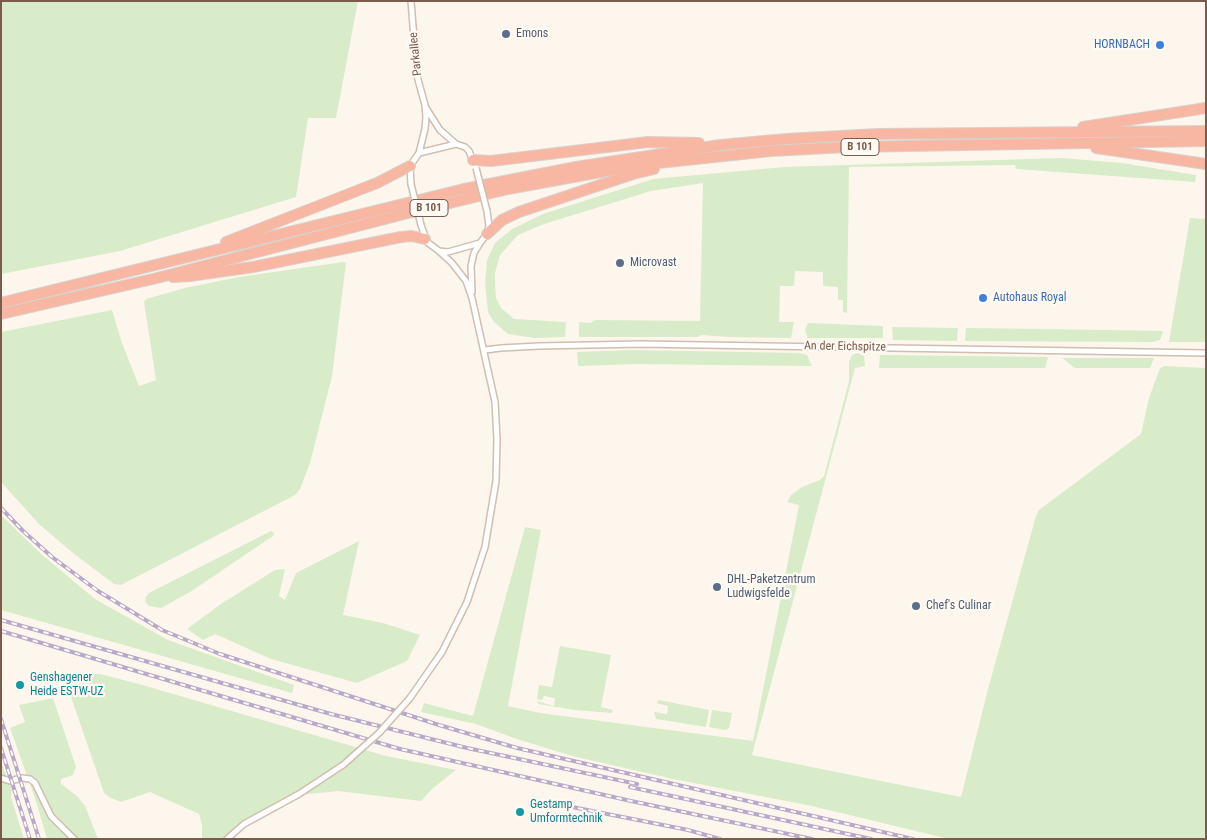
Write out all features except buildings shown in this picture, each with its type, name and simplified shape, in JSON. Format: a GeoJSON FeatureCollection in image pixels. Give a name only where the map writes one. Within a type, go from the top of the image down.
{"type":"FeatureCollection","features":[{"type":"Feature","properties":{"kind":"highway"},"geometry":{"type":"LineString","coordinates":[[1002,133],[1085,127],[1206,108]]}},
{"type":"Feature","properties":{"kind":"highway","name":"B 101"},"geometry":{"type":"LineString","coordinates":[[1,303],[440,195],[535,174],[635,157],[720,145],[849,135],[1206,131]]}},
{"type":"Feature","properties":{"kind":"highway","name":"B 101"},"geometry":{"type":"LineString","coordinates":[[1,314],[157,278],[259,250],[508,189],[615,169],[705,158],[847,147],[1206,141]]}},
{"type":"Feature","properties":{"kind":"highway"},"geometry":{"type":"LineString","coordinates":[[475,164],[648,142],[720,145]]}},
{"type":"Feature","properties":{"kind":"highway"},"geometry":{"type":"LineString","coordinates":[[1023,144],[1106,149],[1206,164]]}},
{"type":"Feature","properties":{"kind":"highway"},"geometry":{"type":"LineString","coordinates":[[487,234],[502,220],[519,212],[633,174],[705,158]]}},
{"type":"Feature","properties":{"kind":"highway"},"geometry":{"type":"LineString","coordinates":[[174,261],[377,183],[410,166]]}},
{"type":"Feature","properties":{"kind":"highway"},"geometry":{"type":"LineString","coordinates":[[157,278],[190,276],[253,267],[401,237],[412,236],[425,239]]}},
{"type":"Feature","properties":{"kind":"street","name":"Parkallee"},"geometry":{"type":"LineString","coordinates":[[411,1],[416,72],[425,105]]}},
{"type":"Feature","properties":{"kind":"street"},"geometry":{"type":"LineString","coordinates":[[425,105],[440,130],[456,144],[465,147],[475,164],[489,226],[487,234],[474,253],[471,266],[472,298]]}},
{"type":"Feature","properties":{"kind":"street"},"geometry":{"type":"LineString","coordinates":[[227,839],[244,824],[300,794],[343,765],[374,737],[410,698],[432,667],[460,618],[480,565],[489,529],[496,481],[497,439],[495,402],[485,350],[466,281],[452,262],[425,239],[411,184],[410,166],[419,152],[425,129],[425,105]]}},
{"type":"Feature","properties":{"kind":"street"},"geometry":{"type":"LineString","coordinates":[[419,152],[456,144]]}},
{"type":"Feature","properties":{"kind":"street"},"geometry":{"type":"LineString","coordinates":[[440,251],[448,252],[480,243]]}},
{"type":"Feature","properties":{"kind":"street","name":"An der Eichspitze"},"geometry":{"type":"LineString","coordinates":[[485,350],[539,346],[640,344],[1206,353]]}},
{"type":"Feature","properties":{"kind":"street"},"geometry":{"type":"LineString","coordinates":[[1,778],[10,781],[22,778],[30,779],[35,783],[51,816],[74,839]]}},
{"type":"Feature","properties":{"kind":"green space"},"geometry":{"type":"Polygon","coordinates":[[[1,1],[358,1],[336,118],[308,118],[296,197],[120,251],[1,274],[1,1]]]}},
{"type":"Feature","properties":{"kind":"green space"},"geometry":{"type":"Polygon","coordinates":[[[1061,158],[1122,163],[1196,175],[1195,182],[1016,169],[1015,165],[849,167],[847,313],[843,312],[843,300],[838,300],[838,287],[823,286],[823,272],[795,271],[794,286],[780,286],[779,322],[794,322],[791,338],[702,335],[697,337],[579,337],[579,322],[590,323],[595,320],[700,321],[703,183],[651,191],[541,225],[518,235],[500,255],[495,273],[495,284],[496,298],[501,308],[514,319],[566,322],[565,337],[534,338],[508,334],[494,322],[488,312],[485,283],[487,260],[495,243],[512,229],[543,214],[653,179],[784,167],[1061,158]]]}},
{"type":"Feature","properties":{"kind":"green space"},"geometry":{"type":"Polygon","coordinates":[[[1190,218],[1206,219],[1206,342],[1169,342],[1190,218]]]}},
{"type":"Feature","properties":{"kind":"green space"},"geometry":{"type":"Polygon","coordinates":[[[346,263],[332,376],[310,463],[300,489],[295,495],[121,585],[114,584],[39,524],[1,482],[1,332],[112,310],[122,343],[139,386],[156,380],[144,302],[146,299],[185,288],[239,277],[346,263]]]}},
{"type":"Feature","properties":{"kind":"green space"},"geometry":{"type":"Polygon","coordinates":[[[808,323],[883,326],[883,338],[808,338],[805,330],[808,323]]]}},
{"type":"Feature","properties":{"kind":"green space"},"geometry":{"type":"Polygon","coordinates":[[[892,327],[958,328],[957,341],[893,340],[892,327]]]}},
{"type":"Feature","properties":{"kind":"green space"},"geometry":{"type":"Polygon","coordinates":[[[966,328],[1163,331],[1160,340],[1153,342],[965,341],[966,328]]]}},
{"type":"Feature","properties":{"kind":"green space"},"geometry":{"type":"Polygon","coordinates":[[[633,350],[799,353],[807,355],[812,366],[637,364],[578,366],[577,352],[633,350]]]}},
{"type":"Feature","properties":{"kind":"green space"},"geometry":{"type":"Polygon","coordinates":[[[858,353],[864,356],[865,366],[855,368],[752,755],[961,797],[988,689],[1039,510],[1141,434],[1149,398],[1160,368],[1165,366],[1206,368],[1206,839],[949,839],[812,806],[673,779],[572,756],[476,724],[421,712],[424,703],[473,716],[525,527],[541,530],[508,706],[540,713],[753,741],[799,505],[787,502],[791,495],[802,487],[820,480],[824,476],[849,381],[849,362],[852,355],[858,353]]]}},
{"type":"Feature","properties":{"kind":"green space"},"geometry":{"type":"Polygon","coordinates":[[[880,355],[1048,357],[1045,368],[879,368],[880,355]]]}},
{"type":"Feature","properties":{"kind":"green space"},"geometry":{"type":"Polygon","coordinates":[[[1062,358],[1154,358],[1150,368],[1075,368],[1062,358]]]}},
{"type":"Feature","properties":{"kind":"green space"},"geometry":{"type":"Polygon","coordinates":[[[1,515],[40,553],[95,599],[168,640],[294,685],[292,693],[1,610],[1,515]]]}},
{"type":"Feature","properties":{"kind":"green space"},"geometry":{"type":"Polygon","coordinates":[[[271,531],[274,533],[273,536],[190,592],[161,608],[149,606],[145,601],[149,593],[271,531]]]}},
{"type":"Feature","properties":{"kind":"green space"},"geometry":{"type":"Polygon","coordinates":[[[359,541],[343,615],[383,623],[420,635],[407,661],[357,683],[271,659],[215,634],[203,640],[187,629],[221,604],[275,570],[285,569],[279,596],[285,600],[296,573],[359,541]]]}},
{"type":"Feature","properties":{"kind":"green space"},"geometry":{"type":"Polygon","coordinates":[[[560,646],[611,655],[601,707],[613,710],[612,713],[575,710],[538,704],[537,701],[554,706],[555,698],[544,696],[542,700],[537,699],[539,685],[552,687],[560,646]]]}},
{"type":"Feature","properties":{"kind":"green space"},"geometry":{"type":"Polygon","coordinates":[[[94,674],[139,684],[386,756],[456,770],[432,789],[421,801],[338,791],[290,796],[245,819],[222,839],[202,839],[202,825],[199,814],[150,792],[121,802],[104,793],[69,691],[71,686],[94,674]]]}},
{"type":"Feature","properties":{"kind":"green space"},"geometry":{"type":"Polygon","coordinates":[[[53,698],[76,767],[73,775],[61,779],[61,784],[77,796],[85,806],[98,839],[47,839],[35,798],[10,728],[25,722],[19,705],[53,698]]]}},
{"type":"Feature","properties":{"kind":"green space"},"geometry":{"type":"Polygon","coordinates":[[[659,700],[709,710],[706,727],[656,719],[654,712],[667,714],[668,706],[656,703],[659,700]]]}},
{"type":"Feature","properties":{"kind":"green space"},"geometry":{"type":"Polygon","coordinates":[[[712,710],[732,713],[729,728],[725,730],[709,727],[712,710]]]}},
{"type":"Feature","properties":{"kind":"green space"},"geometry":{"type":"Polygon","coordinates":[[[1,762],[12,790],[11,797],[24,839],[1,839],[1,762]]]}},
{"type":"Feature","properties":{"kind":"railway"},"geometry":{"type":"LineString","coordinates":[[1,508],[52,557],[98,591],[162,630],[220,654],[439,725],[517,748],[913,839]]}},
{"type":"Feature","properties":{"kind":"railway"},"geometry":{"type":"LineString","coordinates":[[1,620],[331,714],[467,748],[637,784]]}},
{"type":"Feature","properties":{"kind":"railway"},"geometry":{"type":"LineString","coordinates":[[1,631],[400,749],[631,801],[812,839]]}},
{"type":"Feature","properties":{"kind":"railway"},"geometry":{"type":"LineString","coordinates":[[1,719],[39,839]]}},
{"type":"Feature","properties":{"kind":"railway"},"geometry":{"type":"LineString","coordinates":[[1,748],[30,839]]}},
{"type":"Feature","properties":{"kind":"railway"},"geometry":{"type":"LineString","coordinates":[[630,787],[871,839]]}},
{"type":"Feature","properties":{"kind":"railway"},"geometry":{"type":"LineString","coordinates":[[567,806],[688,830],[720,839]]}},
{"type":"Feature","properties":{"kind":"place","name":"Emons"},"geometry":{"type":"Point","coordinates":[506,34]}},
{"type":"Feature","properties":{"kind":"place","name":"HORNBACH"},"geometry":{"type":"Point","coordinates":[1160,45]}},
{"type":"Feature","properties":{"kind":"place","name":"Microvast"},"geometry":{"type":"Point","coordinates":[620,263]}},
{"type":"Feature","properties":{"kind":"place","name":"Autohaus Royal"},"geometry":{"type":"Point","coordinates":[983,298]}},
{"type":"Feature","properties":{"kind":"place","name":"DHL-Paketzentrum Ludwigsfelde"},"geometry":{"type":"Point","coordinates":[717,587]}},
{"type":"Feature","properties":{"kind":"place","name":"Chef's Culinar"},"geometry":{"type":"Point","coordinates":[916,606]}},
{"type":"Feature","properties":{"kind":"place","name":"Genshagener Heide ESTW-UZ"},"geometry":{"type":"Point","coordinates":[20,685]}},
{"type":"Feature","properties":{"kind":"place","name":"Gestamp Umformtechnik"},"geometry":{"type":"Point","coordinates":[520,812]}}]}
